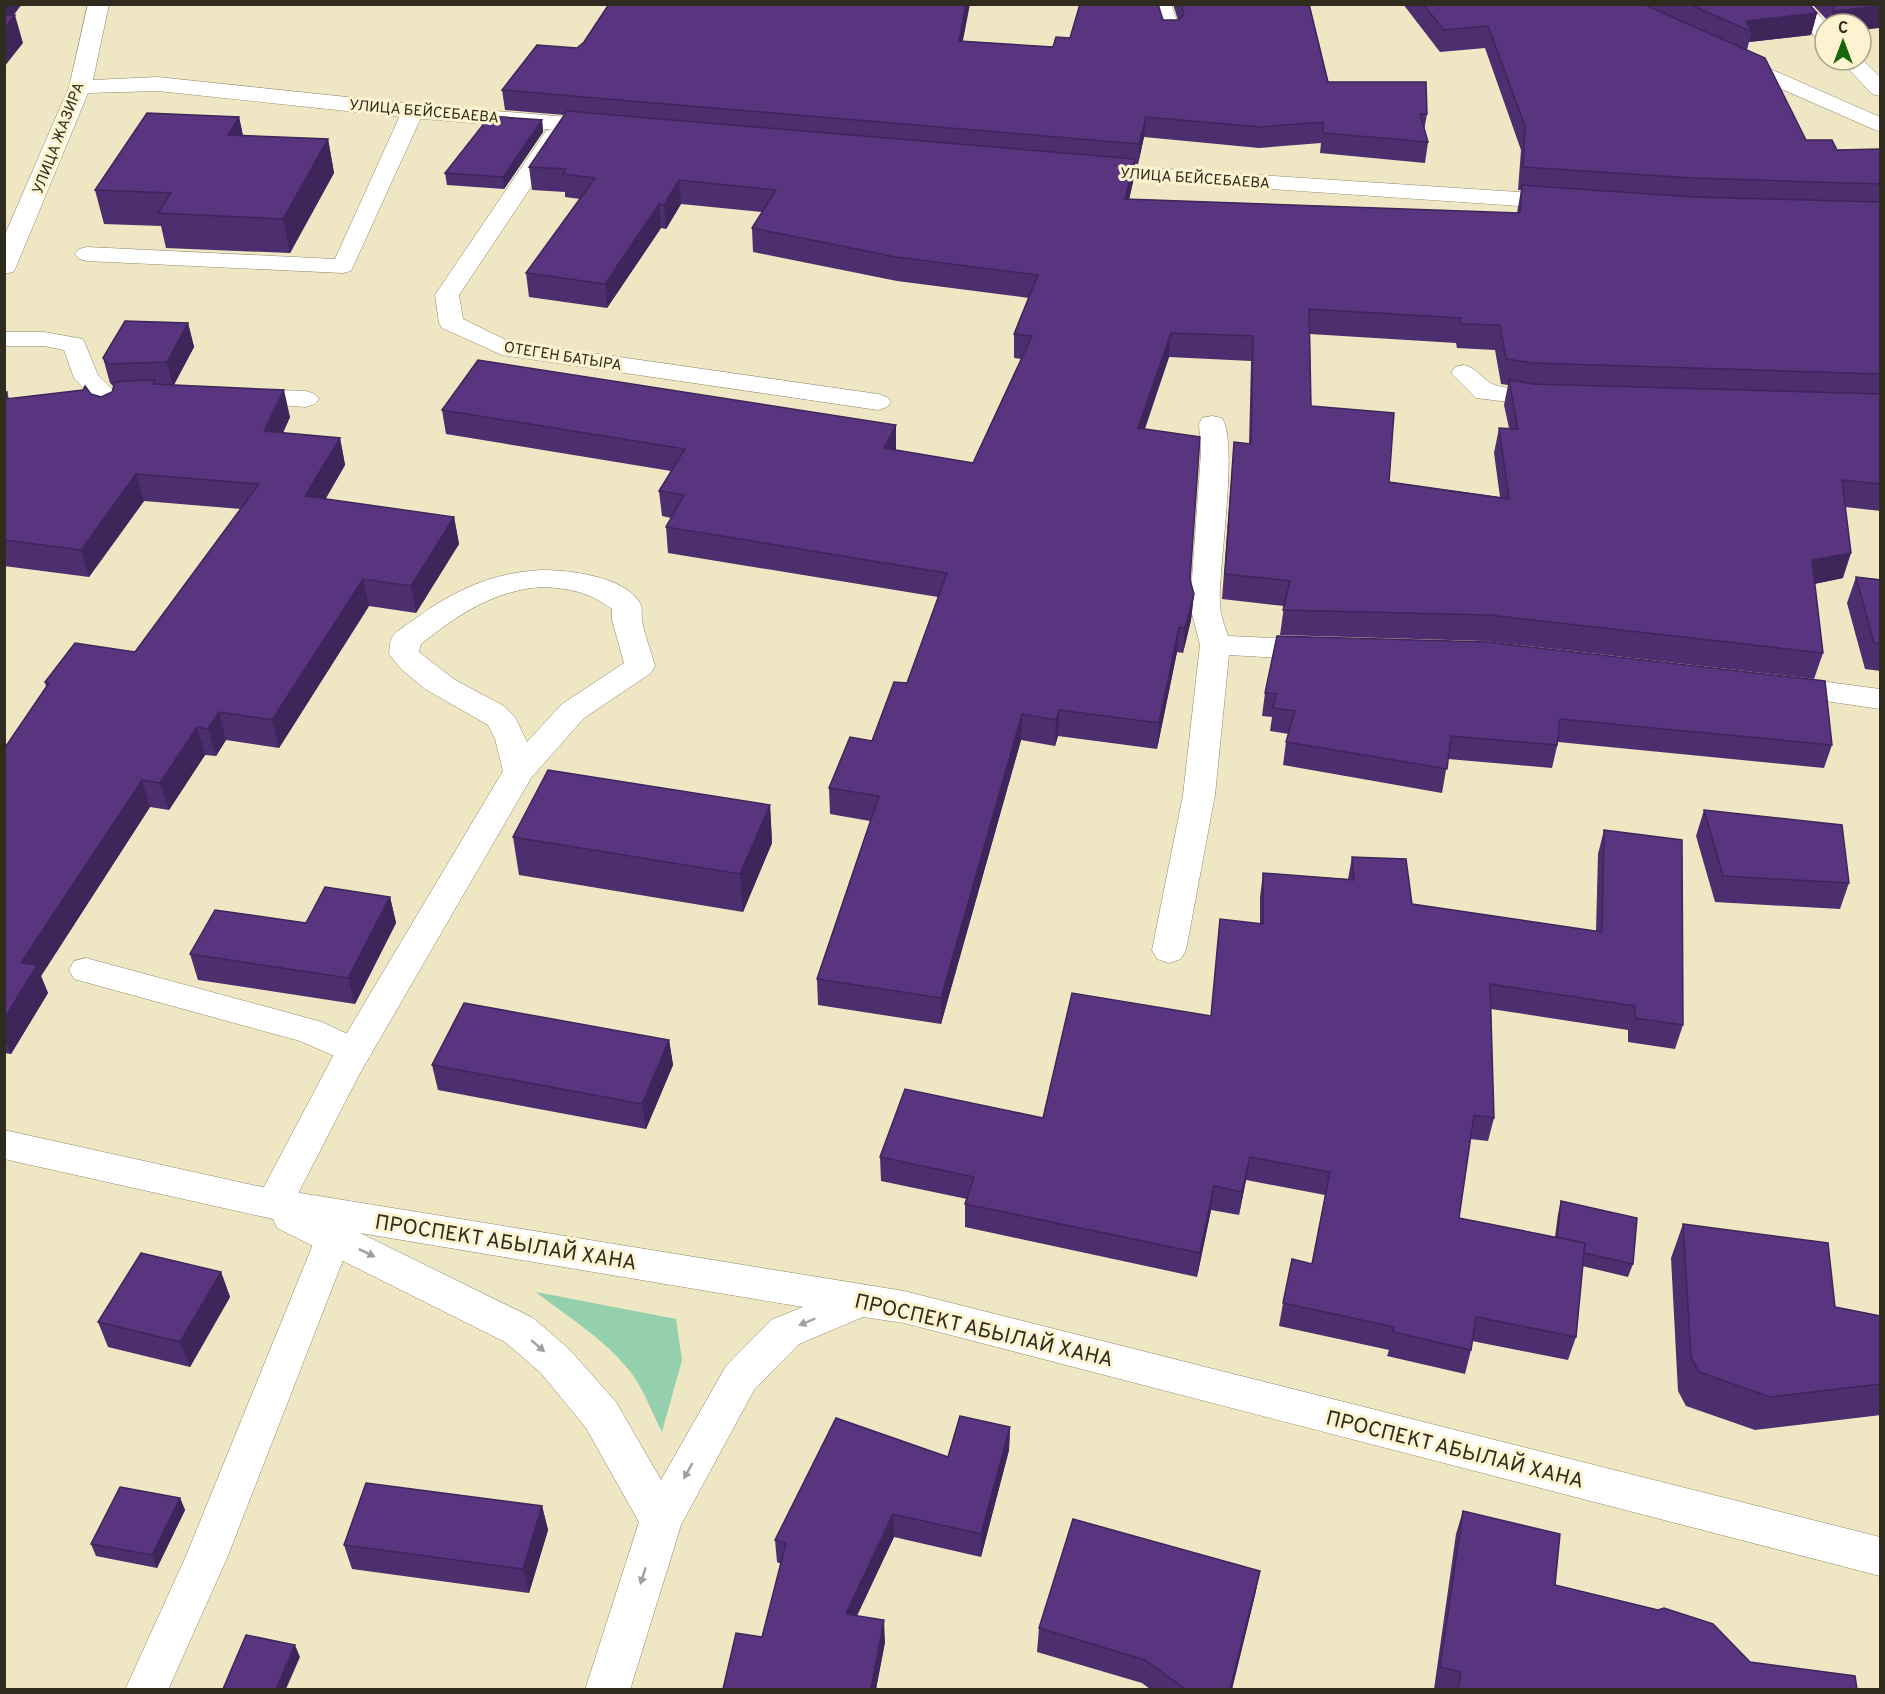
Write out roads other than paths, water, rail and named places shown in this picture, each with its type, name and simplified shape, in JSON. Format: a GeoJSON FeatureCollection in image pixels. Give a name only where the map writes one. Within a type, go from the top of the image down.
{"type":"FeatureCollection","features":[{"type":"Feature","properties":{"kind":"street","name":"УЛИЦА ЖАЗИРА"},"geometry":{"type":"LineString","coordinates":[[4,267],[80,87],[99,4]]}},
{"type":"Feature","properties":{"kind":"street"},"geometry":{"type":"LineString","coordinates":[[1160,4],[1170,32]]}},
{"type":"Feature","properties":{"kind":"street"},"geometry":{"type":"LineString","coordinates":[[1796,4],[1813,22]]}},
{"type":"Feature","properties":{"kind":"street"},"geometry":{"type":"LineString","coordinates":[[1712,50],[1881,125]]}},
{"type":"Feature","properties":{"kind":"street"},"geometry":{"type":"LineString","coordinates":[[1863,72],[1881,89]]}},
{"type":"Feature","properties":{"kind":"street","name":"УЛИЦА БЕЙСЕБАЕВА"},"geometry":{"type":"LineString","coordinates":[[80,87],[158,84],[413,111],[624,129]]}},
{"type":"Feature","properties":{"kind":"street","name":"УЛИЦА БЕЙСЕБАЕВА"},"geometry":{"type":"LineString","coordinates":[[1070,169],[1582,203]]}},
{"type":"Feature","properties":{"kind":"street"},"geometry":{"type":"LineString","coordinates":[[1464,373],[1485,392],[1528,398],[1575,399]]}},
{"type":"Feature","properties":{"kind":"street"},"geometry":{"type":"LineString","coordinates":[[1169,950],[1199,795],[1215,645],[1205,606],[1215,453],[1212,424]]}},
{"type":"Feature","properties":{"kind":"street"},"geometry":{"type":"LineString","coordinates":[[519,771],[511,741],[494,713],[435,683],[419,671],[404,654],[406,640],[447,610],[474,595],[517,581],[553,579],[601,588],[627,606],[627,620],[640,666],[573,711],[519,771],[266,1202],[492,1314],[519,1330],[555,1361],[601,1415],[661,1520]]}},
{"type":"Feature","properties":{"kind":"street"},"geometry":{"type":"LineString","coordinates":[[1215,645],[1348,651]]}},
{"type":"Feature","properties":{"kind":"street"},"geometry":{"type":"LineString","coordinates":[[1749,682],[1881,699]]}},
{"type":"Feature","properties":{"kind":"street","name":"ПРОСПЕКТ АБЫЛАЙ ХАНА"},"geometry":{"type":"LineString","coordinates":[[4,1144],[266,1202],[904,1307],[1881,1557]]}},
{"type":"Feature","properties":{"kind":"street"},"geometry":{"type":"LineString","coordinates":[[607,1689],[661,1520],[740,1378],[785,1332],[861,1300]]}},
{"type":"Feature","properties":{"kind":"lane"},"geometry":{"type":"LineString","coordinates":[[87,254],[343,266],[413,111]]}},
{"type":"Feature","properties":{"kind":"lane","name":"ОТЕГЕН БАТЫРА"},"geometry":{"type":"LineString","coordinates":[[562,123],[447,295],[451,323],[502,348],[878,402]]}},
{"type":"Feature","properties":{"kind":"lane"},"geometry":{"type":"LineString","coordinates":[[4,339],[44,339],[74,344],[87,378],[116,404]]}},
{"type":"Feature","properties":{"kind":"lane"},"geometry":{"type":"LineString","coordinates":[[220,397],[306,399]]}},
{"type":"Feature","properties":{"kind":"lane"},"geometry":{"type":"LineString","coordinates":[[86,970],[310,1031],[355,1052]]}},
{"type":"Feature","properties":{"kind":"lane"},"geometry":{"type":"LineString","coordinates":[[146,1689],[206,1558],[334,1237]]}}]}
